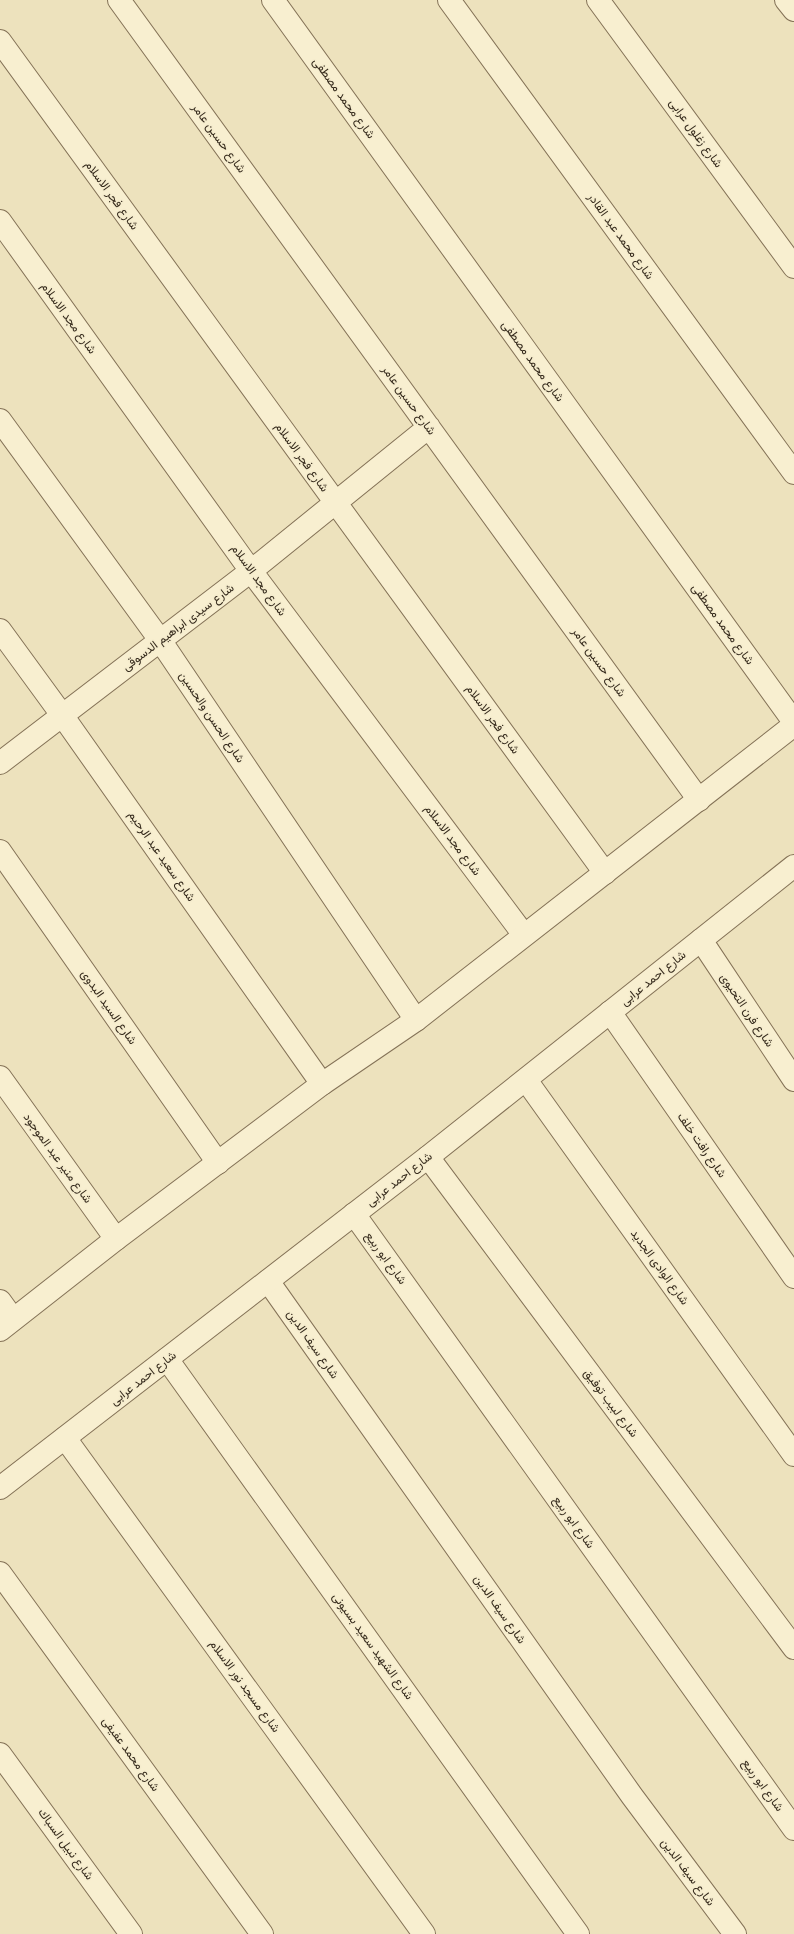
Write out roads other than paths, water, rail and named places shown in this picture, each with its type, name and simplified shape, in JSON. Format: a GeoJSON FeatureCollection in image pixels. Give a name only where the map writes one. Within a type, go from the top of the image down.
{"type":"FeatureCollection","features":[{"type":"Feature","properties":{"kind":"street","name":"شارع حسين عامر"},"geometry":{"type":"LineString","coordinates":[[119,0],[699,800]]}},
{"type":"Feature","properties":{"kind":"street","name":"شارع محمد مصطفى"},"geometry":{"type":"LineString","coordinates":[[273,0],[794,722]]}},
{"type":"Feature","properties":{"kind":"street","name":"شارع محمد عبد القادر"},"geometry":{"type":"LineString","coordinates":[[449,0],[794,473]]}},
{"type":"Feature","properties":{"kind":"street","name":"شارع زغلول عرابى"},"geometry":{"type":"LineString","coordinates":[[598,0],[794,267]]}},
{"type":"Feature","properties":{"kind":"street"},"geometry":{"type":"LineString","coordinates":[[786,0],[794,10]]}},
{"type":"Feature","properties":{"kind":"street","name":"شارع فجر الاسلام"},"geometry":{"type":"LineString","coordinates":[[0,41],[605,873]]}},
{"type":"Feature","properties":{"kind":"street","name":"شارع مجد الاسلام"},"geometry":{"type":"LineString","coordinates":[[0,221],[251,572],[524,935]]}},
{"type":"Feature","properties":{"kind":"street","name":"شارع الحسن والحسين"},"geometry":{"type":"LineString","coordinates":[[0,420],[160,640],[416,1020]]}},
{"type":"Feature","properties":{"kind":"street","name":"شارع سيدى ابراهيم الدسوقى"},"geometry":{"type":"LineString","coordinates":[[0,763],[251,572],[335,502],[429,427]]}},
{"type":"Feature","properties":{"kind":"street","name":"شارع سعيد عبد الرحيم"},"geometry":{"type":"LineString","coordinates":[[0,630],[62,715],[322,1084]]}},
{"type":"Feature","properties":{"kind":"street"},"geometry":{"type":"LineString","coordinates":[[0,1301],[7,1325],[116,1240],[322,1084],[416,1020],[794,725]]}},
{"type":"Feature","properties":{"kind":"street","name":"شارع السيد البدوى"},"geometry":{"type":"LineString","coordinates":[[0,851],[218,1163]]}},
{"type":"Feature","properties":{"kind":"street","name":"شارع احمد عرابى"},"geometry":{"type":"LineString","coordinates":[[0,1488],[428,1157],[794,866]]}},
{"type":"Feature","properties":{"kind":"street","name":"شارع فرن التحيوى"},"geometry":{"type":"LineString","coordinates":[[701,940],[794,1080]]}},
{"type":"Feature","properties":{"kind":"street","name":"شارع رافت خلف"},"geometry":{"type":"LineString","coordinates":[[610,1012],[794,1277]]}},
{"type":"Feature","properties":{"kind":"street","name":"شارع منير عبد الموجود"},"geometry":{"type":"LineString","coordinates":[[0,1077],[116,1240]]}},
{"type":"Feature","properties":{"kind":"street","name":"شارع الوادى الجديد"},"geometry":{"type":"LineString","coordinates":[[526,1080],[794,1455]]}},
{"type":"Feature","properties":{"kind":"street","name":"شارع لبيب توفيق"},"geometry":{"type":"LineString","coordinates":[[428,1157],[794,1648]]}},
{"type":"Feature","properties":{"kind":"street","name":"شارع ابو ربيع"},"geometry":{"type":"LineString","coordinates":[[354,1214],[794,1829]]}},
{"type":"Feature","properties":{"kind":"street","name":"شارع سيف الدين"},"geometry":{"type":"LineString","coordinates":[[268,1281],[632,1796],[735,1934]]}},
{"type":"Feature","properties":{"kind":"street","name":"شارع الشهيد سعيد بسيونى"},"geometry":{"type":"LineString","coordinates":[[167,1359],[578,1934]]}},
{"type":"Feature","properties":{"kind":"street","name":"شارع مسجد نور الاسلام"},"geometry":{"type":"LineString","coordinates":[[65,1438],[424,1934]]}},
{"type":"Feature","properties":{"kind":"street","name":"شارع محمد عفيفى"},"geometry":{"type":"LineString","coordinates":[[0,1573],[262,1934]]}},
{"type":"Feature","properties":{"kind":"street","name":"شارع نبيل السباك"},"geometry":{"type":"LineString","coordinates":[[0,1754],[131,1934]]}}]}
